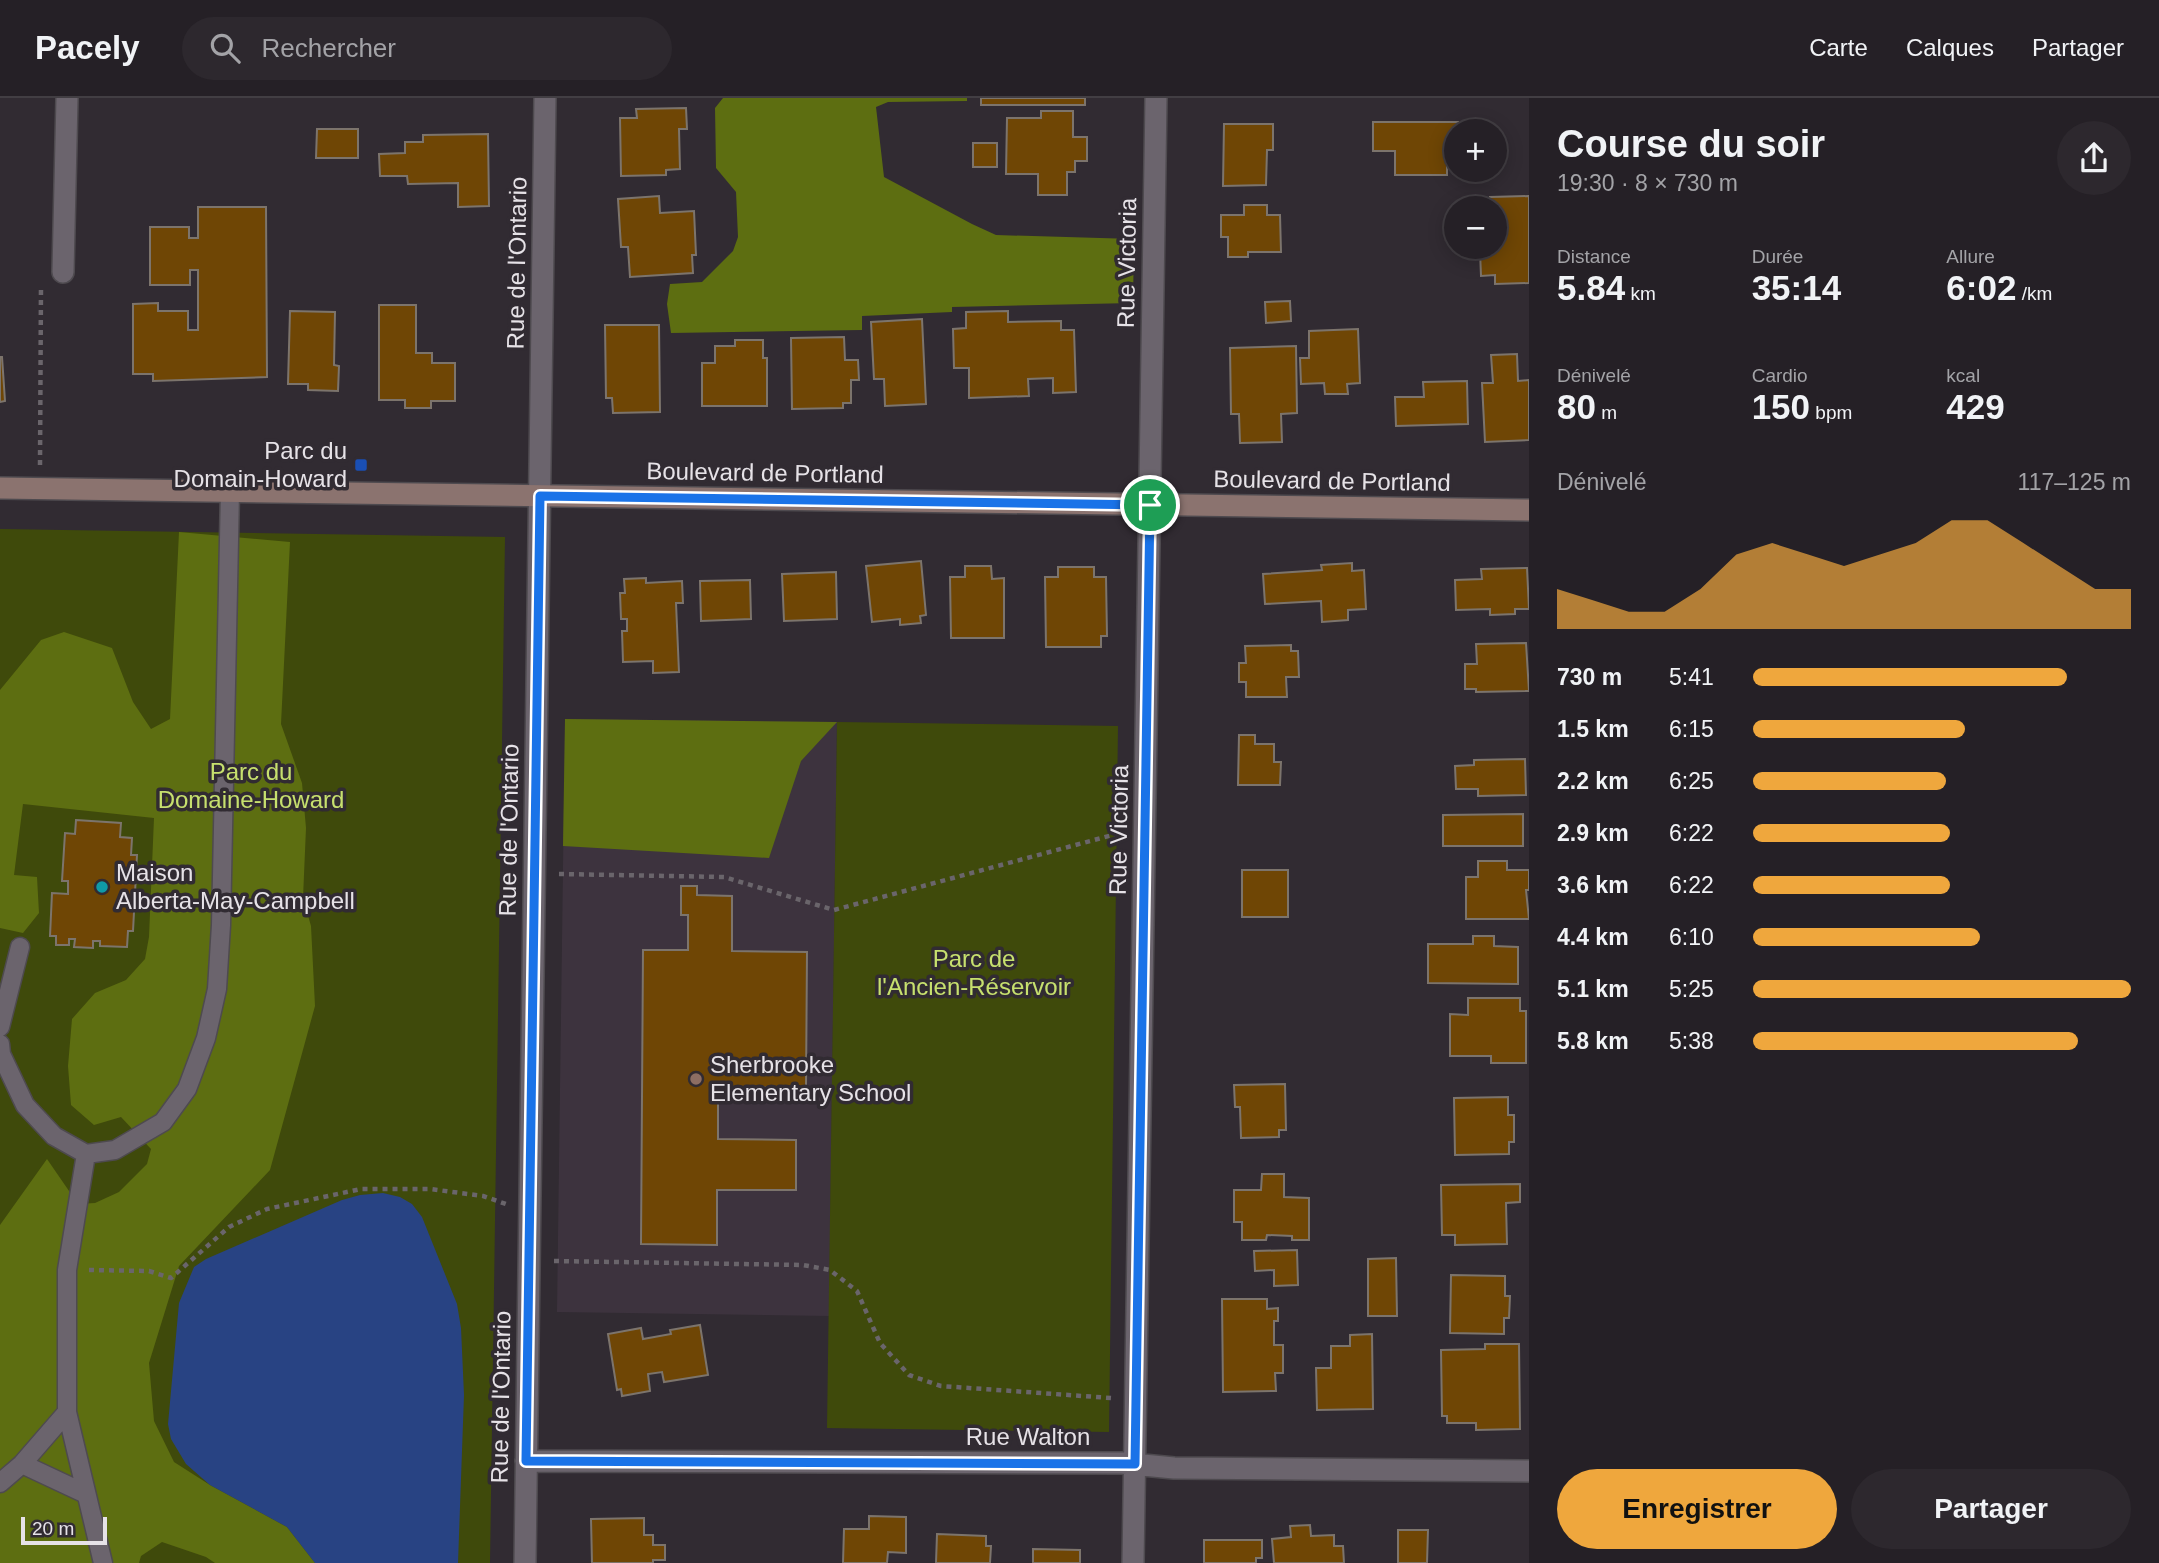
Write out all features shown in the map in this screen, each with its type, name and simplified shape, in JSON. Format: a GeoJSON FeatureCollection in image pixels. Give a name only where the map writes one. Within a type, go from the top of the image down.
{"type":"FeatureCollection","features":[{"type":"Feature","properties":{"kind":"main road","name":"Boulevard de Portland"},"geometry":{"type":"LineString","coordinates":[[0,488],[1529,510]]}},
{"type":"Feature","properties":{"kind":"street"},"geometry":{"type":"LineString","coordinates":[[63,272],[67,98]]}},
{"type":"Feature","properties":{"kind":"street","name":"Rue de l'Ontario"},"geometry":{"type":"LineString","coordinates":[[525,1563],[545,98]]}},
{"type":"Feature","properties":{"kind":"street","name":"Rue Victoria"},"geometry":{"type":"LineString","coordinates":[[1133,1563],[1156,98]]}},
{"type":"Feature","properties":{"kind":"street","name":"Rue Walton"},"geometry":{"type":"LineString","coordinates":[[526,1461],[1135,1464],[1174,1468],[1529,1471]]}},
{"type":"Feature","properties":{"kind":"lane"},"geometry":{"type":"LineString","coordinates":[[0,1044],[8,1072],[25,1105],[54,1136],[86,1154],[115,1150],[163,1122],[187,1089],[206,1038],[217,989],[221,925],[230,491]]}},
{"type":"Feature","properties":{"kind":"lane"},"geometry":{"type":"LineString","coordinates":[[0,1027],[20,947]]}},
{"type":"Feature","properties":{"kind":"lane"},"geometry":{"type":"LineString","coordinates":[[86,1154],[67,1270],[67,1412],[103,1563]]}},
{"type":"Feature","properties":{"kind":"lane"},"geometry":{"type":"LineString","coordinates":[[0,1483],[22,1464],[67,1412]]}},
{"type":"Feature","properties":{"kind":"lane"},"geometry":{"type":"LineString","coordinates":[[22,1464],[86,1494]]}},
{"type":"Feature","properties":{"kind":"path"},"geometry":{"type":"LineString","coordinates":[[40,488],[41,274],[63,272]]}},
{"type":"Feature","properties":{"kind":"path"},"geometry":{"type":"LineString","coordinates":[[534,874],[724,877],[834,910],[1145,827]]}},
{"type":"Feature","properties":{"kind":"path"},"geometry":{"type":"LineString","coordinates":[[67,1270],[149,1271],[171,1278],[229,1227],[267,1209],[361,1189],[430,1189],[483,1196],[529,1213]]}},
{"type":"Feature","properties":{"kind":"path"},"geometry":{"type":"LineString","coordinates":[[529,1260],[803,1265],[830,1270],[857,1291],[880,1343],[909,1375],[942,1385],[1136,1399]]}},
{"type":"Feature","properties":{"kind":"shaded area","name":"Sherbrooke Elementary School"},"geometry":{"type":"Polygon","coordinates":[[[565,719],[837,722],[829,1316],[557,1312],[565,719]]]}},
{"type":"Feature","properties":{"kind":"green space"},"geometry":{"type":"Polygon","coordinates":[[[723,98],[967,98],[967,101],[888,102],[876,107],[884,177],[996,235],[1134,239],[1133,303],[952,307],[952,312],[862,316],[862,330],[671,333],[667,304],[670,284],[702,282],[733,251],[738,237],[736,192],[716,168],[715,108],[723,98]]]}},
{"type":"Feature","properties":{"kind":"green space","name":"Parc du Domaine-Howard"},"geometry":{"type":"Polygon","coordinates":[[[0,529],[505,537],[490,1563],[0,1563],[0,529]]]}},
{"type":"Feature","properties":{"kind":"green space"},"geometry":{"type":"Polygon","coordinates":[[[179,532],[290,542],[281,724],[302,783],[306,828],[303,898],[311,926],[315,1006],[270,1170],[179,1266],[149,1363],[154,1421],[174,1462],[287,1527],[315,1563],[215,1563],[206,1557],[162,1542],[141,1556],[139,1563],[0,1563],[0,1225],[47,1159],[78,1204],[95,1203],[119,1192],[147,1164],[151,1149],[121,1117],[94,1125],[71,1105],[68,1066],[72,1019],[95,993],[126,980],[145,959],[149,937],[154,818],[23,804],[14,875],[37,877],[39,913],[23,933],[0,928],[0,690],[41,640],[64,632],[112,648],[133,702],[151,729],[170,719],[179,532]]]}},
{"type":"Feature","properties":{"kind":"green space"},"geometry":{"type":"Polygon","coordinates":[[[565,719],[837,722],[801,761],[769,858],[563,846],[565,719]]]}},
{"type":"Feature","properties":{"kind":"green space","name":"Parc de l'Ancien-Réservoir"},"geometry":{"type":"Polygon","coordinates":[[[837,722],[1118,726],[1109,1432],[827,1428],[837,722]]]}},
{"type":"Feature","properties":{"kind":"water"},"geometry":{"type":"Polygon","coordinates":[[[383,1193],[400,1197],[412,1204],[422,1217],[457,1304],[461,1328],[464,1395],[458,1563],[315,1563],[287,1527],[210,1485],[186,1464],[171,1439],[168,1424],[179,1303],[194,1267],[206,1259],[342,1200],[383,1193]]]}},
{"type":"Feature","properties":{"kind":"building"},"geometry":{"type":"Polygon","coordinates":[[[981,98],[1085,98],[1085,105],[981,105],[981,98]]]}},
{"type":"Feature","properties":{"kind":"building"},"geometry":{"type":"Polygon","coordinates":[[[686,108],[687,129],[679,129],[680,169],[666,170],[666,175],[621,176],[620,118],[637,118],[636,109],[686,108]]]}},
{"type":"Feature","properties":{"kind":"building"},"geometry":{"type":"Polygon","coordinates":[[[1041,111],[1073,111],[1073,137],[1087,137],[1087,161],[1075,161],[1075,172],[1067,172],[1067,195],[1038,195],[1038,174],[1006,174],[1007,118],[1041,118],[1041,111]]]}},
{"type":"Feature","properties":{"kind":"building"},"geometry":{"type":"Polygon","coordinates":[[[1373,122],[1444,122],[1444,175],[1395,175],[1395,151],[1373,151],[1373,122]]]}},
{"type":"Feature","properties":{"kind":"building"},"geometry":{"type":"Polygon","coordinates":[[[1224,124],[1273,124],[1273,150],[1267,150],[1266,185],[1223,186],[1224,124]]]}},
{"type":"Feature","properties":{"kind":"building"},"geometry":{"type":"Polygon","coordinates":[[[317,129],[358,129],[358,158],[316,158],[317,129]]]}},
{"type":"Feature","properties":{"kind":"building"},"geometry":{"type":"Polygon","coordinates":[[[488,134],[489,206],[458,207],[458,183],[408,184],[407,176],[380,176],[379,154],[405,153],[405,142],[423,142],[423,135],[488,134]]]}},
{"type":"Feature","properties":{"kind":"building"},"geometry":{"type":"Polygon","coordinates":[[[973,143],[997,143],[997,167],[973,167],[973,143]]]}},
{"type":"Feature","properties":{"kind":"building"},"geometry":{"type":"Polygon","coordinates":[[[659,196],[660,213],[694,211],[696,255],[692,255],[693,273],[630,277],[628,247],[621,247],[618,199],[659,196]]]}},
{"type":"Feature","properties":{"kind":"building"},"geometry":{"type":"Polygon","coordinates":[[[1529,196],[1529,283],[1495,284],[1495,275],[1481,276],[1480,259],[1507,259],[1507,197],[1529,196]]]}},
{"type":"Feature","properties":{"kind":"building"},"geometry":{"type":"Polygon","coordinates":[[[1244,205],[1267,205],[1267,215],[1280,215],[1281,252],[1248,252],[1248,257],[1228,257],[1228,237],[1221,237],[1221,215],[1244,215],[1244,205]]]}},
{"type":"Feature","properties":{"kind":"building"},"geometry":{"type":"Polygon","coordinates":[[[198,207],[266,207],[267,377],[153,381],[153,374],[133,374],[133,304],[158,303],[158,311],[188,311],[188,330],[198,330],[198,270],[190,270],[190,285],[150,285],[150,227],[189,227],[189,238],[198,238],[198,207]]]}},
{"type":"Feature","properties":{"kind":"building"},"geometry":{"type":"Polygon","coordinates":[[[1290,301],[1291,321],[1266,323],[1265,302],[1290,301]]]}},
{"type":"Feature","properties":{"kind":"building"},"geometry":{"type":"Polygon","coordinates":[[[379,305],[416,305],[416,353],[432,353],[432,363],[455,363],[455,401],[431,401],[431,408],[405,408],[405,400],[379,400],[379,305]]]}},
{"type":"Feature","properties":{"kind":"building"},"geometry":{"type":"Polygon","coordinates":[[[290,311],[335,312],[334,365],[339,366],[338,391],[308,390],[308,384],[288,384],[290,311]]]}},
{"type":"Feature","properties":{"kind":"building"},"geometry":{"type":"Polygon","coordinates":[[[1008,311],[1008,322],[1061,321],[1061,330],[1074,330],[1076,392],[1053,393],[1053,378],[1028,379],[1029,396],[969,398],[969,368],[954,368],[953,329],[966,328],[966,312],[1008,311]]]}},
{"type":"Feature","properties":{"kind":"building"},"geometry":{"type":"Polygon","coordinates":[[[922,319],[926,404],[885,406],[884,379],[874,379],[871,322],[922,319]]]}},
{"type":"Feature","properties":{"kind":"building"},"geometry":{"type":"Polygon","coordinates":[[[605,325],[659,325],[660,412],[613,413],[612,398],[606,398],[605,325]]]}},
{"type":"Feature","properties":{"kind":"building"},"geometry":{"type":"Polygon","coordinates":[[[1358,329],[1360,383],[1347,384],[1348,394],[1325,394],[1324,383],[1301,384],[1300,358],[1309,358],[1309,331],[1358,329]]]}},
{"type":"Feature","properties":{"kind":"building"},"geometry":{"type":"Polygon","coordinates":[[[844,337],[845,360],[858,360],[859,380],[851,380],[851,403],[843,403],[843,408],[792,409],[791,338],[844,337]]]}},
{"type":"Feature","properties":{"kind":"building"},"geometry":{"type":"Polygon","coordinates":[[[735,340],[763,340],[763,358],[767,358],[767,406],[702,406],[702,363],[715,363],[715,346],[735,346],[735,340]]]}},
{"type":"Feature","properties":{"kind":"building"},"geometry":{"type":"Polygon","coordinates":[[[1296,346],[1297,413],[1281,414],[1282,442],[1240,443],[1239,414],[1231,414],[1230,348],[1296,346]]]}},
{"type":"Feature","properties":{"kind":"building"},"geometry":{"type":"Polygon","coordinates":[[[1517,354],[1518,381],[1529,380],[1529,440],[1485,442],[1482,383],[1493,383],[1491,355],[1517,354]]]}},
{"type":"Feature","properties":{"kind":"building"},"geometry":{"type":"Polygon","coordinates":[[[0,357],[5,401],[0,402],[0,357]]]}},
{"type":"Feature","properties":{"kind":"building"},"geometry":{"type":"Polygon","coordinates":[[[1467,381],[1468,424],[1396,426],[1395,397],[1424,397],[1423,382],[1467,381]]]}},
{"type":"Feature","properties":{"kind":"building"},"geometry":{"type":"Polygon","coordinates":[[[921,561],[926,615],[920,616],[921,623],[900,625],[900,619],[872,622],[866,566],[921,561]]]}},
{"type":"Feature","properties":{"kind":"building"},"geometry":{"type":"Polygon","coordinates":[[[1352,563],[1352,571],[1364,570],[1366,609],[1348,610],[1348,620],[1322,622],[1321,601],[1265,604],[1263,574],[1322,570],[1321,565],[1352,563]]]}},
{"type":"Feature","properties":{"kind":"building"},"geometry":{"type":"Polygon","coordinates":[[[965,566],[991,566],[992,579],[1004,578],[1004,638],[951,638],[950,577],[965,577],[965,566]]]}},
{"type":"Feature","properties":{"kind":"building"},"geometry":{"type":"Polygon","coordinates":[[[1058,567],[1094,567],[1094,577],[1106,577],[1107,636],[1101,636],[1101,647],[1046,647],[1045,577],[1058,577],[1058,567]]]}},
{"type":"Feature","properties":{"kind":"building"},"geometry":{"type":"Polygon","coordinates":[[[1527,568],[1529,609],[1515,609],[1515,614],[1490,615],[1490,609],[1456,610],[1455,580],[1482,579],[1481,569],[1527,568]]]}},
{"type":"Feature","properties":{"kind":"building"},"geometry":{"type":"Polygon","coordinates":[[[836,572],[837,619],[784,621],[782,574],[836,572]]]}},
{"type":"Feature","properties":{"kind":"building"},"geometry":{"type":"Polygon","coordinates":[[[646,578],[646,583],[682,581],[683,603],[676,603],[679,672],[653,673],[653,661],[623,662],[622,631],[627,631],[627,619],[621,619],[620,593],[625,593],[624,579],[646,578]]]}},
{"type":"Feature","properties":{"kind":"building"},"geometry":{"type":"Polygon","coordinates":[[[750,580],[751,619],[701,621],[700,581],[750,580]]]}},
{"type":"Feature","properties":{"kind":"building"},"geometry":{"type":"Polygon","coordinates":[[[1526,643],[1529,691],[1476,692],[1476,689],[1465,689],[1465,664],[1477,664],[1476,644],[1526,643]]]}},
{"type":"Feature","properties":{"kind":"building"},"geometry":{"type":"Polygon","coordinates":[[[1291,645],[1291,651],[1298,651],[1299,677],[1286,677],[1287,697],[1246,697],[1246,682],[1239,682],[1239,663],[1246,663],[1245,646],[1291,645]]]}},
{"type":"Feature","properties":{"kind":"building"},"geometry":{"type":"Polygon","coordinates":[[[1239,735],[1255,735],[1255,744],[1274,744],[1274,762],[1281,762],[1280,785],[1238,785],[1239,735]]]}},
{"type":"Feature","properties":{"kind":"building"},"geometry":{"type":"Polygon","coordinates":[[[1525,759],[1526,795],[1478,796],[1478,789],[1456,789],[1455,766],[1474,765],[1474,760],[1525,759]]]}},
{"type":"Feature","properties":{"kind":"building"},"geometry":{"type":"Polygon","coordinates":[[[1523,814],[1523,846],[1443,846],[1443,815],[1523,814]]]}},
{"type":"Feature","properties":{"kind":"building","name":"Maison Alberta-May-Campbell"},"geometry":{"type":"Polygon","coordinates":[[[76,820],[121,823],[120,837],[132,838],[131,855],[137,855],[133,931],[128,931],[127,947],[100,946],[100,941],[93,941],[93,948],[74,947],[75,939],[69,939],[69,945],[56,945],[56,936],[50,936],[52,893],[68,894],[68,881],[62,881],[65,833],[75,834],[76,820]]]}},
{"type":"Feature","properties":{"kind":"building"},"geometry":{"type":"Polygon","coordinates":[[[1478,861],[1507,861],[1507,870],[1529,870],[1529,890],[1526,890],[1529,919],[1466,919],[1466,877],[1478,877],[1478,861]]]}},
{"type":"Feature","properties":{"kind":"building"},"geometry":{"type":"Polygon","coordinates":[[[1242,870],[1288,870],[1288,917],[1242,917],[1242,870]]]}},
{"type":"Feature","properties":{"kind":"building"},"geometry":{"type":"Polygon","coordinates":[[[681,886],[697,886],[697,895],[732,896],[732,951],[807,952],[806,1088],[718,1087],[718,1139],[796,1140],[796,1190],[717,1190],[717,1245],[641,1244],[643,950],[688,950],[688,915],[681,915],[681,886]]]}},
{"type":"Feature","properties":{"kind":"building"},"geometry":{"type":"Polygon","coordinates":[[[1473,936],[1494,936],[1494,946],[1518,947],[1518,984],[1428,983],[1428,944],[1473,944],[1473,936]]]}},
{"type":"Feature","properties":{"kind":"building"},"geometry":{"type":"Polygon","coordinates":[[[1468,998],[1520,998],[1520,1011],[1526,1011],[1526,1063],[1491,1063],[1491,1056],[1450,1056],[1450,1014],[1468,1015],[1468,998]]]}},
{"type":"Feature","properties":{"kind":"building"},"geometry":{"type":"Polygon","coordinates":[[[1285,1084],[1286,1130],[1279,1130],[1279,1137],[1241,1138],[1240,1107],[1235,1107],[1234,1085],[1285,1084]]]}},
{"type":"Feature","properties":{"kind":"building"},"geometry":{"type":"Polygon","coordinates":[[[1508,1097],[1508,1115],[1514,1115],[1514,1142],[1509,1142],[1509,1154],[1455,1155],[1454,1098],[1508,1097]]]}},
{"type":"Feature","properties":{"kind":"building"},"geometry":{"type":"Polygon","coordinates":[[[1262,1174],[1284,1174],[1284,1197],[1309,1198],[1309,1240],[1267,1235],[1266,1240],[1242,1240],[1242,1222],[1234,1222],[1234,1190],[1261,1190],[1262,1174]]]}},
{"type":"Feature","properties":{"kind":"building"},"geometry":{"type":"Polygon","coordinates":[[[1520,1184],[1520,1202],[1506,1203],[1507,1244],[1455,1245],[1455,1235],[1442,1235],[1441,1185],[1520,1184]]]}},
{"type":"Feature","properties":{"kind":"building"},"geometry":{"type":"Polygon","coordinates":[[[1297,1250],[1298,1285],[1274,1286],[1274,1270],[1255,1271],[1254,1251],[1297,1250]]]}},
{"type":"Feature","properties":{"kind":"building"},"geometry":{"type":"Polygon","coordinates":[[[1396,1258],[1397,1316],[1368,1316],[1368,1259],[1396,1258]]]}},
{"type":"Feature","properties":{"kind":"building"},"geometry":{"type":"Polygon","coordinates":[[[1451,1275],[1505,1276],[1505,1296],[1510,1296],[1509,1318],[1504,1318],[1504,1334],[1450,1333],[1451,1275]]]}},
{"type":"Feature","properties":{"kind":"building"},"geometry":{"type":"Polygon","coordinates":[[[1222,1299],[1267,1299],[1267,1309],[1278,1308],[1278,1321],[1274,1321],[1274,1345],[1283,1345],[1283,1373],[1275,1373],[1276,1391],[1223,1392],[1222,1299]]]}},
{"type":"Feature","properties":{"kind":"building"},"geometry":{"type":"Polygon","coordinates":[[[700,1325],[708,1375],[664,1382],[662,1372],[648,1374],[650,1391],[622,1396],[621,1389],[617,1390],[608,1334],[641,1328],[643,1339],[671,1334],[670,1330],[700,1325]]]}},
{"type":"Feature","properties":{"kind":"building"},"geometry":{"type":"Polygon","coordinates":[[[1372,1334],[1373,1409],[1317,1410],[1316,1368],[1331,1368],[1331,1346],[1350,1346],[1350,1335],[1372,1334]]]}},
{"type":"Feature","properties":{"kind":"building"},"geometry":{"type":"Polygon","coordinates":[[[1485,1344],[1519,1344],[1520,1429],[1476,1430],[1476,1423],[1447,1423],[1447,1416],[1442,1416],[1441,1350],[1485,1349],[1485,1344]]]}},
{"type":"Feature","properties":{"kind":"building"},"geometry":{"type":"Polygon","coordinates":[[[869,1516],[906,1517],[906,1553],[888,1552],[887,1563],[843,1563],[844,1529],[869,1529],[869,1516]]]}},
{"type":"Feature","properties":{"kind":"building"},"geometry":{"type":"Polygon","coordinates":[[[644,1518],[644,1535],[653,1535],[653,1545],[665,1545],[665,1560],[653,1560],[653,1563],[592,1563],[591,1519],[644,1518]]]}},
{"type":"Feature","properties":{"kind":"building"},"geometry":{"type":"Polygon","coordinates":[[[1310,1525],[1311,1536],[1334,1535],[1334,1546],[1343,1546],[1344,1563],[1274,1563],[1272,1539],[1291,1537],[1290,1526],[1310,1525]]]}},
{"type":"Feature","properties":{"kind":"building"},"geometry":{"type":"Polygon","coordinates":[[[1398,1530],[1428,1530],[1427,1563],[1398,1563],[1398,1530]]]}},
{"type":"Feature","properties":{"kind":"building"},"geometry":{"type":"Polygon","coordinates":[[[937,1534],[986,1536],[986,1546],[991,1546],[990,1563],[936,1563],[937,1534]]]}},
{"type":"Feature","properties":{"kind":"building"},"geometry":{"type":"Polygon","coordinates":[[[1204,1540],[1262,1540],[1262,1558],[1256,1558],[1256,1563],[1204,1563],[1204,1540]]]}},
{"type":"Feature","properties":{"kind":"building"},"geometry":{"type":"Polygon","coordinates":[[[1033,1549],[1080,1550],[1080,1563],[1033,1563],[1033,1549]]]}},
{"type":"Feature","properties":{"kind":"place","name":"Parc du Domain-Howard"},"geometry":{"type":"Point","coordinates":[361,465]}},
{"type":"Feature","properties":{"kind":"place","name":"Maison Alberta-May-Campbell"},"geometry":{"type":"Point","coordinates":[102,887]}},
{"type":"Feature","properties":{"kind":"place","name":"Sherbrooke Elementary School"},"geometry":{"type":"Point","coordinates":[696,1079]}},
{"type":"Feature","properties":{"kind":"route"},"geometry":{"type":"LineString","coordinates":[[540,496],[1150,505],[1135,1464],[526,1461],[540,496]]}}]}
